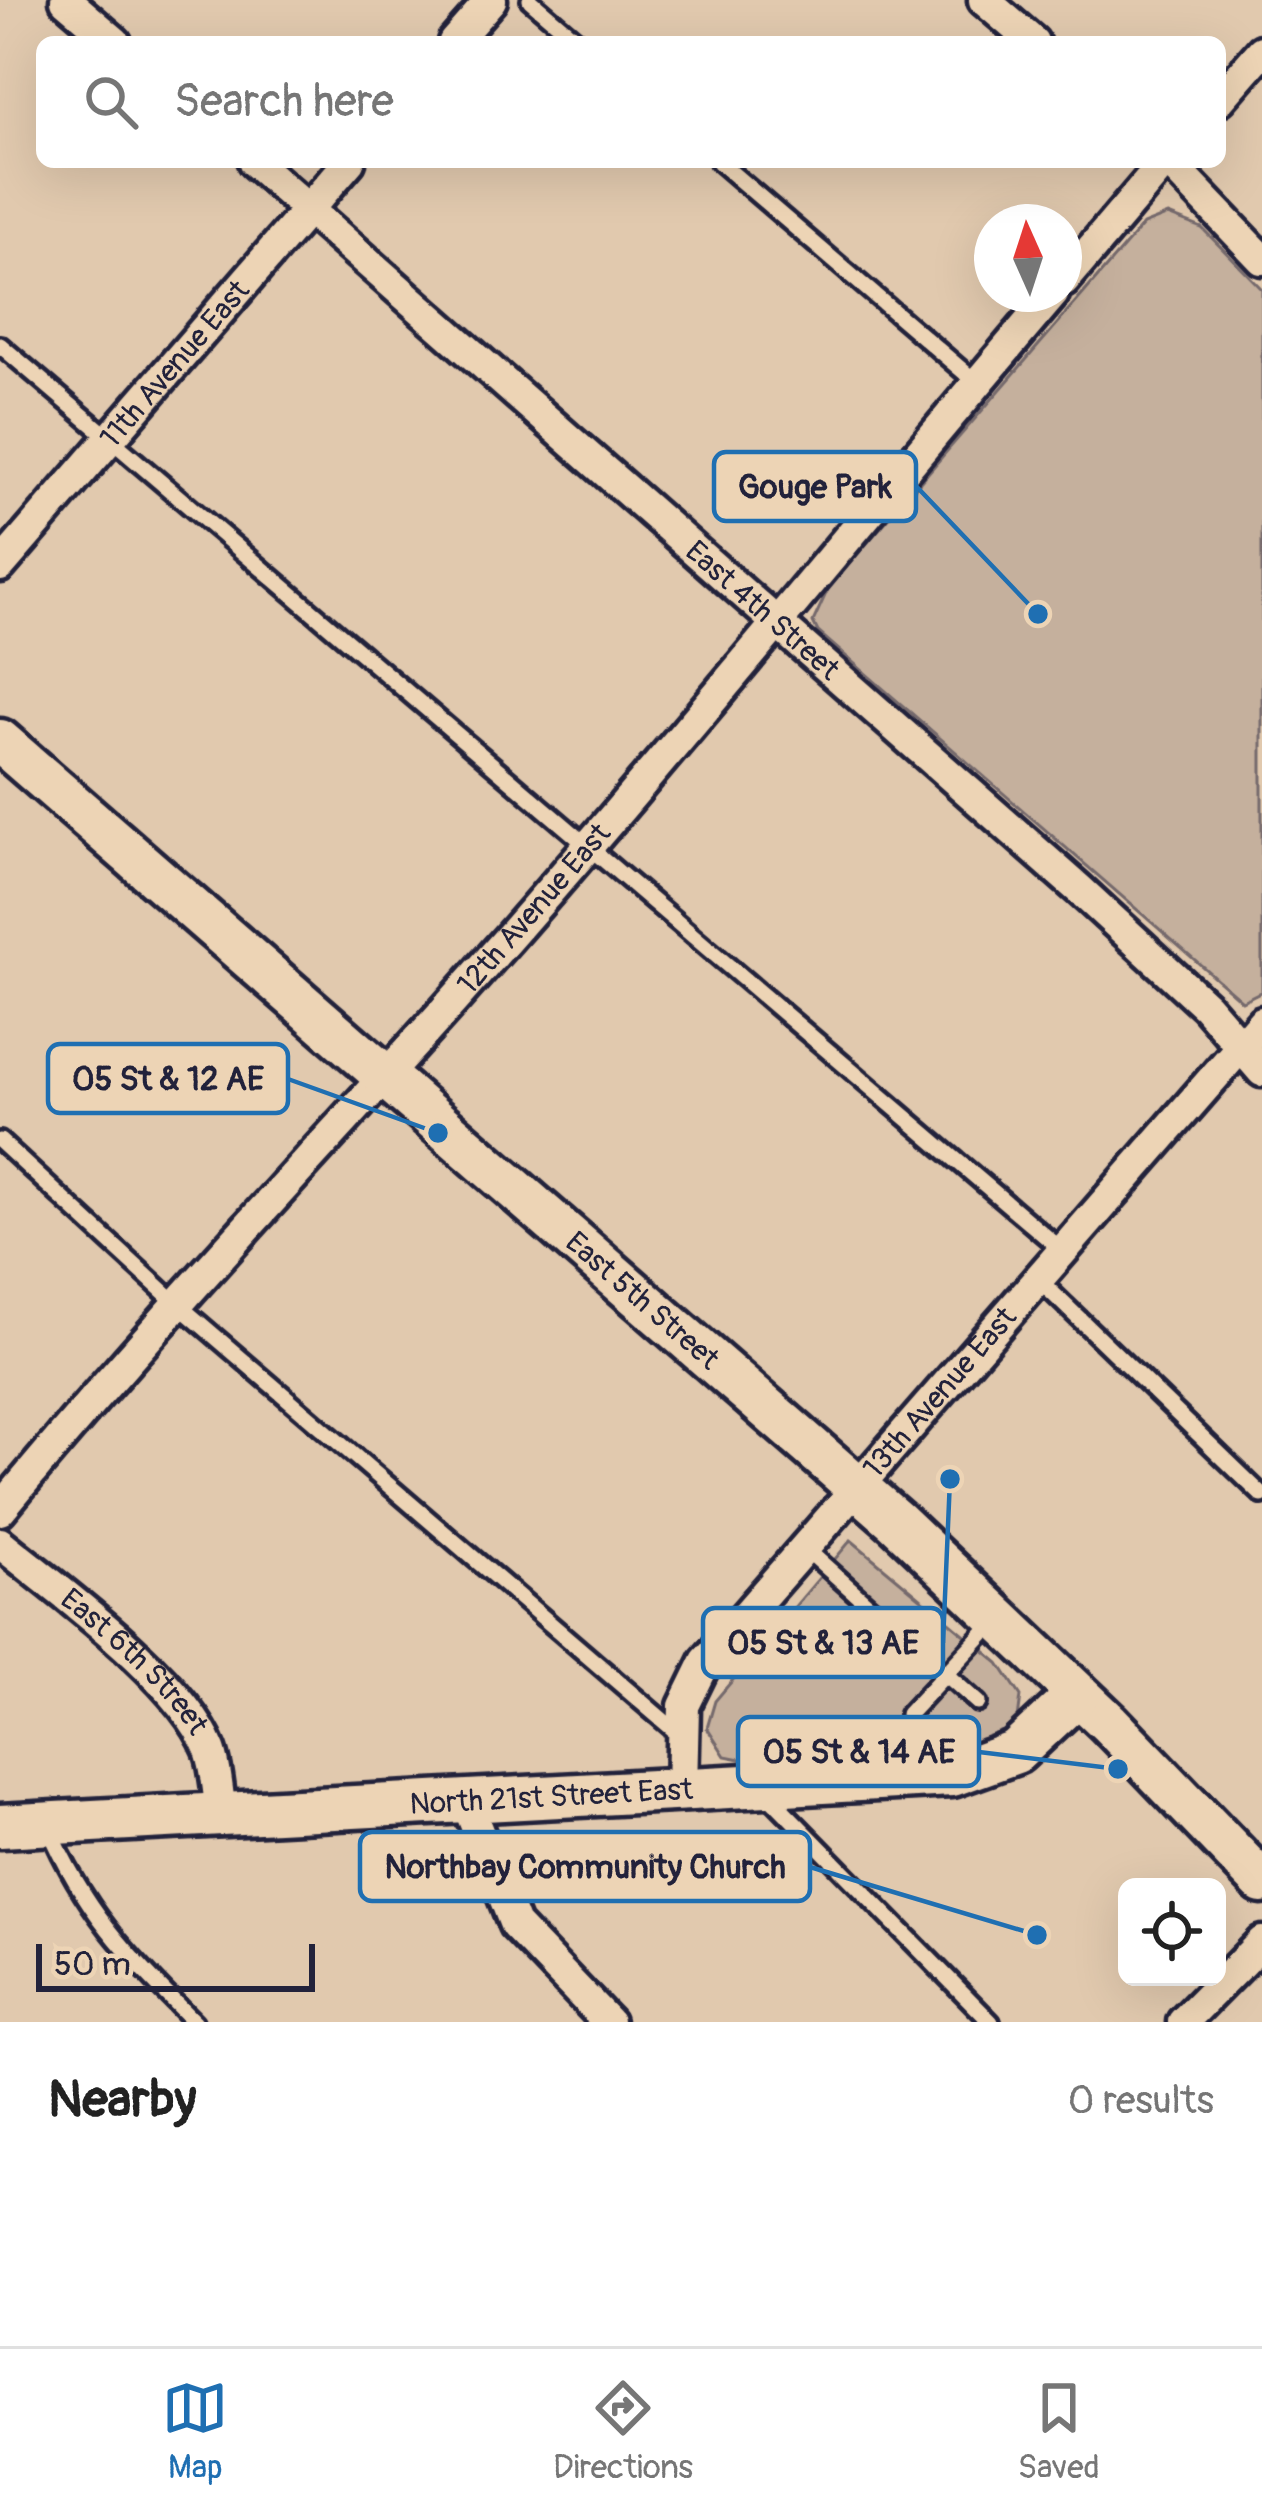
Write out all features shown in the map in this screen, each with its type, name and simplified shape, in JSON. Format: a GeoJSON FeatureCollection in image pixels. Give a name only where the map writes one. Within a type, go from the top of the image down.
{"type":"FeatureCollection","features":[{"type":"Feature","properties":{"kind":"street"},"geometry":{"type":"LineString","coordinates":[[66,0],[108,36]]}},
{"type":"Feature","properties":{"kind":"street"},"geometry":{"type":"LineString","coordinates":[[459,36],[491,0]]}},
{"type":"Feature","properties":{"kind":"street"},"geometry":{"type":"LineString","coordinates":[[984,0],[1026,36]]}},
{"type":"Feature","properties":{"kind":"street"},"geometry":{"type":"LineString","coordinates":[[1226,92],[1262,51]]}},
{"type":"Feature","properties":{"kind":"street","name":"East 4th Street"},"geometry":{"type":"LineString","coordinates":[[261,168],[1079,889],[1205,1006],[1262,1071]]}},
{"type":"Feature","properties":{"kind":"street","name":"11th Avenue East"},"geometry":{"type":"LineString","coordinates":[[0,566],[344,168]]}},
{"type":"Feature","properties":{"kind":"street"},"geometry":{"type":"LineString","coordinates":[[1082,260],[1162,168]]}},
{"type":"Feature","properties":{"kind":"street"},"geometry":{"type":"LineString","coordinates":[[1173,168],[1262,259]]}},
{"type":"Feature","properties":{"kind":"street","name":"12th Avenue East"},"geometry":{"type":"LineString","coordinates":[[0,1510],[176,1303],[384,1077],[583,848],[1038,312]]}},
{"type":"Feature","properties":{"kind":"street","name":"East 5th Street"},"geometry":{"type":"LineString","coordinates":[[0,741],[860,1490],[1077,1695],[1262,1882]]}},
{"type":"Feature","properties":{"kind":"street","name":"13th Avenue East"},"geometry":{"type":"LineString","coordinates":[[682,1790],[680,1735],[698,1672],[1262,1022]]}},
{"type":"Feature","properties":{"kind":"street","name":"East 6th Street"},"geometry":{"type":"LineString","coordinates":[[0,1543],[147,1668],[210,1750],[221,1814]]}},
{"type":"Feature","properties":{"kind":"street","name":"North 21st Street East"},"geometry":{"type":"LineString","coordinates":[[0,1826],[952,1775],[991,1765],[1016,1752],[1077,1695]]}},
{"type":"Feature","properties":{"kind":"street"},"geometry":{"type":"LineString","coordinates":[[466,1801],[515,1925],[608,2022]]}},
{"type":"Feature","properties":{"kind":"street"},"geometry":{"type":"LineString","coordinates":[[1183,2022],[1262,1942]]}},
{"type":"Feature","properties":{"kind":"lane"},"geometry":{"type":"LineString","coordinates":[[530,0],[572,36]]}},
{"type":"Feature","properties":{"kind":"lane"},"geometry":{"type":"LineString","coordinates":[[726,168],[977,383]]}},
{"type":"Feature","properties":{"kind":"lane"},"geometry":{"type":"LineString","coordinates":[[0,345],[583,848],[1064,1252]]}},
{"type":"Feature","properties":{"kind":"lane"},"geometry":{"type":"LineString","coordinates":[[0,1141],[176,1303],[680,1735]]}},
{"type":"Feature","properties":{"kind":"lane"},"geometry":{"type":"LineString","coordinates":[[1040,1281],[1262,1496]]}},
{"type":"Feature","properties":{"kind":"lane"},"geometry":{"type":"LineString","coordinates":[[806,1549],[978,1703]]}},
{"type":"Feature","properties":{"kind":"lane"},"geometry":{"type":"LineString","coordinates":[[908,1714],[998,1618]]}},
{"type":"Feature","properties":{"kind":"lane"},"geometry":{"type":"LineString","coordinates":[[759,1786],[991,2022]]}},
{"type":"Feature","properties":{"kind":"lane"},"geometry":{"type":"LineString","coordinates":[[46,1823],[84,1900],[117,1944],[194,2022]]}},
{"type":"Feature","properties":{"kind":"shaded area"},"geometry":{"type":"Polygon","coordinates":[[[1168,215],[1202,228],[1262,289],[1262,991],[1242,1001],[818,632],[813,622],[829,587],[1068,312],[1082,312],[1082,295],[1143,225],[1168,215]]]}},
{"type":"Feature","properties":{"kind":"shaded area"},"geometry":{"type":"Polygon","coordinates":[[[851,1540],[999,1663],[1021,1696],[1017,1727],[978,1746],[760,1763],[725,1756],[707,1728],[715,1701],[851,1540]]]}},
{"type":"Feature","properties":{"kind":"place","name":"Gouge Park"},"geometry":{"type":"Point","coordinates":[1038,614]}},
{"type":"Feature","properties":{"kind":"place","name":"05 St & 12 AE"},"geometry":{"type":"Point","coordinates":[438,1133]}},
{"type":"Feature","properties":{"kind":"place","name":"05 St & 13 AE"},"geometry":{"type":"Point","coordinates":[950,1479]}},
{"type":"Feature","properties":{"kind":"place","name":"05 St & 14 AE"},"geometry":{"type":"Point","coordinates":[1118,1769]}},
{"type":"Feature","properties":{"kind":"place","name":"Northbay Community Church"},"geometry":{"type":"Point","coordinates":[1037,1935]}}]}
